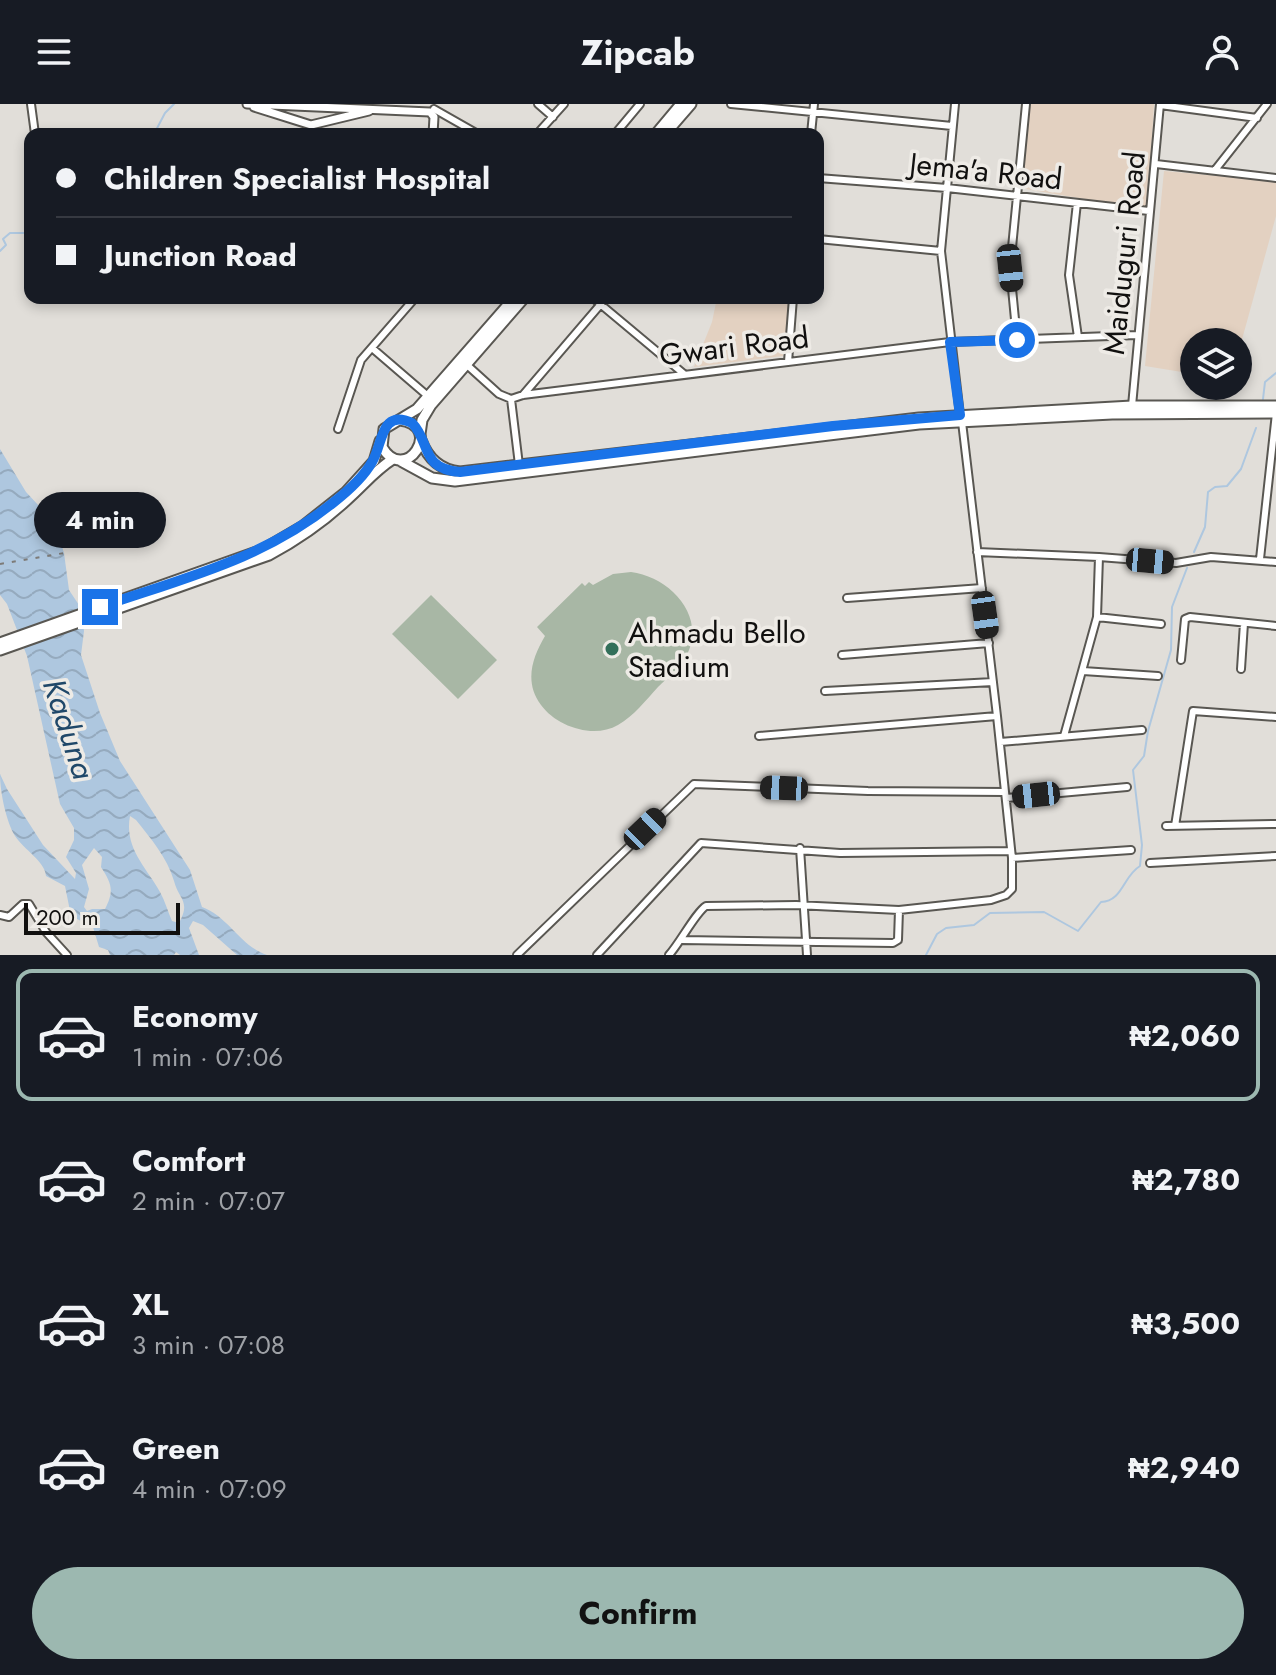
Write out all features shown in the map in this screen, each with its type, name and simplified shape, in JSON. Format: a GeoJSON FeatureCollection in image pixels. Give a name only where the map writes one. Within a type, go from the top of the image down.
{"type":"FeatureCollection","features":[{"type":"Feature","properties":{"kind":"main road"},"geometry":{"type":"LineString","coordinates":[[661,128],[681,104]]}},
{"type":"Feature","properties":{"kind":"main road"},"geometry":{"type":"LineString","coordinates":[[670,128],[691,104]]}},
{"type":"Feature","properties":{"kind":"main road"},"geometry":{"type":"LineString","coordinates":[[0,650],[250,555],[292,533],[359,479],[374,461],[388,424],[412,413],[429,397],[505,304]]}},
{"type":"Feature","properties":{"kind":"main road"},"geometry":{"type":"LineString","coordinates":[[0,643],[242,566],[290,544],[334,512],[375,472],[396,459],[412,457],[427,411],[519,304]]}},
{"type":"Feature","properties":{"kind":"main road"},"geometry":{"type":"LineString","coordinates":[[400,420],[412,423],[433,460],[452,471],[890,428],[961,418],[1132,406],[1252,409]]}},
{"type":"Feature","properties":{"kind":"main road"},"geometry":{"type":"LineString","coordinates":[[961,418],[1268,408],[1276,413]]}},
{"type":"Feature","properties":{"kind":"main road"},"geometry":{"type":"LineString","coordinates":[[380,441],[384,452],[396,459],[432,478],[455,481],[649,453]]}},
{"type":"Feature","properties":{"kind":"street"},"geometry":{"type":"LineString","coordinates":[[31,104],[34,128]]}},
{"type":"Feature","properties":{"kind":"street"},"geometry":{"type":"LineString","coordinates":[[247,104],[311,125],[379,108]]}},
{"type":"Feature","properties":{"kind":"street"},"geometry":{"type":"LineString","coordinates":[[247,104],[434,109],[467,128]]}},
{"type":"Feature","properties":{"kind":"street"},"geometry":{"type":"LineString","coordinates":[[538,104],[553,117]]}},
{"type":"Feature","properties":{"kind":"street"},"geometry":{"type":"LineString","coordinates":[[543,128],[564,104]]}},
{"type":"Feature","properties":{"kind":"street"},"geometry":{"type":"LineString","coordinates":[[620,128],[640,104]]}},
{"type":"Feature","properties":{"kind":"street"},"geometry":{"type":"LineString","coordinates":[[731,104],[814,108],[952,126]]}},
{"type":"Feature","properties":{"kind":"street"},"geometry":{"type":"LineString","coordinates":[[669,955],[699,911],[706,906],[805,905],[899,910],[991,900],[1006,895],[1012,889],[989,643],[941,251],[955,104]]}},
{"type":"Feature","properties":{"kind":"street"},"geometry":{"type":"LineString","coordinates":[[1017,340],[1010,268],[1026,104]]}},
{"type":"Feature","properties":{"kind":"street"},"geometry":{"type":"LineString","coordinates":[[1160,104],[1198,106],[1257,118]]}},
{"type":"Feature","properties":{"kind":"street","name":"Maiduguri Road"},"geometry":{"type":"LineString","coordinates":[[1132,406],[1160,104]]}},
{"type":"Feature","properties":{"kind":"street"},"geometry":{"type":"LineString","coordinates":[[1215,170],[1267,104]]}},
{"type":"Feature","properties":{"kind":"street"},"geometry":{"type":"LineString","coordinates":[[812,128],[814,108]]}},
{"type":"Feature","properties":{"kind":"street"},"geometry":{"type":"LineString","coordinates":[[1156,164],[1276,178]]}},
{"type":"Feature","properties":{"kind":"street","name":"Jema'a Road"},"geometry":{"type":"LineString","coordinates":[[824,178],[947,188],[1149,211]]}},
{"type":"Feature","properties":{"kind":"street"},"geometry":{"type":"LineString","coordinates":[[1077,203],[1069,275],[1078,337]]}},
{"type":"Feature","properties":{"kind":"street"},"geometry":{"type":"LineString","coordinates":[[824,240],[941,251]]}},
{"type":"Feature","properties":{"kind":"street"},"geometry":{"type":"LineString","coordinates":[[338,429],[361,360],[410,304]]}},
{"type":"Feature","properties":{"kind":"street"},"geometry":{"type":"LineString","coordinates":[[788,362],[793,304]]}},
{"type":"Feature","properties":{"kind":"street"},"geometry":{"type":"LineString","coordinates":[[523,395],[601,305],[684,374]]}},
{"type":"Feature","properties":{"kind":"street","name":"Gwari Road"},"geometry":{"type":"LineString","coordinates":[[511,399],[684,374],[950,342],[1137,335]]}},
{"type":"Feature","properties":{"kind":"street"},"geometry":{"type":"LineString","coordinates":[[372,348],[429,397]]}},
{"type":"Feature","properties":{"kind":"street"},"geometry":{"type":"LineString","coordinates":[[467,365],[499,394],[511,399],[519,465]]}},
{"type":"Feature","properties":{"kind":"street"},"geometry":{"type":"LineString","coordinates":[[1260,559],[1276,413]]}},
{"type":"Feature","properties":{"kind":"street"},"geometry":{"type":"LineString","coordinates":[[977,552],[1176,563],[1211,557],[1276,562]]}},
{"type":"Feature","properties":{"kind":"street"},"geometry":{"type":"LineString","coordinates":[[1064,736],[1097,617],[1099,557]]}},
{"type":"Feature","properties":{"kind":"street"},"geometry":{"type":"LineString","coordinates":[[847,598],[982,588]]}},
{"type":"Feature","properties":{"kind":"street"},"geometry":{"type":"LineString","coordinates":[[1097,617],[1161,624]]}},
{"type":"Feature","properties":{"kind":"street"},"geometry":{"type":"LineString","coordinates":[[1181,660],[1185,619],[1276,626]]}},
{"type":"Feature","properties":{"kind":"street"},"geometry":{"type":"LineString","coordinates":[[1241,669],[1244,623]]}},
{"type":"Feature","properties":{"kind":"street"},"geometry":{"type":"LineString","coordinates":[[842,655],[989,643]]}},
{"type":"Feature","properties":{"kind":"street"},"geometry":{"type":"LineString","coordinates":[[1083,671],[1158,676]]}},
{"type":"Feature","properties":{"kind":"street"},"geometry":{"type":"LineString","coordinates":[[825,691],[993,682]]}},
{"type":"Feature","properties":{"kind":"street"},"geometry":{"type":"LineString","coordinates":[[1175,826],[1193,711],[1276,717]]}},
{"type":"Feature","properties":{"kind":"street"},"geometry":{"type":"LineString","coordinates":[[759,736],[997,716]]}},
{"type":"Feature","properties":{"kind":"street"},"geometry":{"type":"LineString","coordinates":[[1000,742],[1142,730]]}},
{"type":"Feature","properties":{"kind":"street"},"geometry":{"type":"LineString","coordinates":[[517,955],[694,784],[1005,795],[1127,787]]}},
{"type":"Feature","properties":{"kind":"street"},"geometry":{"type":"LineString","coordinates":[[1166,826],[1276,824]]}},
{"type":"Feature","properties":{"kind":"street"},"geometry":{"type":"LineString","coordinates":[[597,955],[697,845],[705,842],[892,854],[1131,850]]}},
{"type":"Feature","properties":{"kind":"street"},"geometry":{"type":"LineString","coordinates":[[800,848],[807,955]]}},
{"type":"Feature","properties":{"kind":"street"},"geometry":{"type":"LineString","coordinates":[[1150,863],[1276,856]]}},
{"type":"Feature","properties":{"kind":"street"},"geometry":{"type":"LineString","coordinates":[[0,915],[9,917],[23,904],[29,904],[46,932],[67,955]]}},
{"type":"Feature","properties":{"kind":"street"},"geometry":{"type":"LineString","coordinates":[[682,940],[893,943],[900,935],[899,910]]}},
{"type":"Feature","properties":{"kind":"shaded area"},"geometry":{"type":"Polygon","coordinates":[[[1030,104],[1154,104],[1148,210],[1020,188],[1030,104]]]}},
{"type":"Feature","properties":{"kind":"shaded area"},"geometry":{"type":"Polygon","coordinates":[[[1164,171],[1276,181],[1276,216],[1245,328],[1180,328],[1180,372],[1145,366],[1164,171]]]}},
{"type":"Feature","properties":{"kind":"shaded area"},"geometry":{"type":"Polygon","coordinates":[[[716,304],[790,304],[783,356],[694,367],[716,304]]]}},
{"type":"Feature","properties":{"kind":"green space","name":"Ahmadu Bello Stadium"},"geometry":{"type":"Polygon","coordinates":[[[631,572],[660,582],[682,602],[689,615],[691,645],[679,667],[618,725],[587,731],[566,725],[548,713],[533,688],[534,661],[545,636],[537,627],[582,583],[585,586],[589,582],[593,585],[613,574],[631,572]]]}},
{"type":"Feature","properties":{"kind":"green space"},"geometry":{"type":"Polygon","coordinates":[[[431,595],[497,660],[458,699],[392,634],[431,595]]]}},
{"type":"Feature","properties":{"kind":"water","name":"Kaduna"},"geometry":{"type":"Polygon","coordinates":[[[0,449],[26,492],[54,522],[64,553],[69,590],[81,608],[84,631],[81,655],[120,761],[190,870],[202,907],[220,917],[249,945],[267,955],[237,955],[203,925],[193,921],[189,928],[199,955],[180,955],[176,952],[174,955],[110,955],[108,950],[99,947],[93,927],[71,916],[65,886],[46,876],[42,865],[19,841],[4,806],[0,774],[43,845],[75,879],[76,873],[66,857],[74,840],[74,828],[60,804],[27,656],[7,604],[0,595],[0,449]],[[130,816],[133,848],[160,892],[172,921],[179,923],[184,905],[167,864],[147,834],[130,816]],[[94,848],[82,865],[89,889],[84,907],[87,911],[105,909],[111,892],[101,867],[102,857],[94,848]]]}},
{"type":"Feature","properties":{"kind":"waterway"},"geometry":{"type":"LineString","coordinates":[[157,128],[174,104]]}},
{"type":"Feature","properties":{"kind":"waterway"},"geometry":{"type":"LineString","coordinates":[[0,251],[6,245],[3,239],[10,233],[24,233]]}},
{"type":"Feature","properties":{"kind":"waterway"},"geometry":{"type":"LineString","coordinates":[[1263,399],[1265,382],[1276,373]]}},
{"type":"Feature","properties":{"kind":"waterway"},"geometry":{"type":"LineString","coordinates":[[1194,552],[1205,527],[1208,492],[1215,487],[1227,486],[1241,469],[1256,428]]}},
{"type":"Feature","properties":{"kind":"waterway"},"geometry":{"type":"LineString","coordinates":[[926,955],[937,934],[946,928],[974,925],[990,913],[1044,912],[1078,931],[1101,902],[1119,893],[1140,866],[1142,845],[1133,770],[1144,756],[1171,650],[1172,607],[1187,568]]}},
{"type":"Feature","properties":{"kind":"railway"},"geometry":{"type":"LineString","coordinates":[[0,564],[70,552]]}},
{"type":"Feature","properties":{"kind":"place","name":"Ahmadu Bello Stadium"},"geometry":{"type":"Point","coordinates":[612,649]}},
{"type":"Feature","properties":{"kind":"route"},"geometry":{"type":"LineString","coordinates":[[100,607],[262,550],[303,526],[346,492],[368,468],[374,461],[384,429],[394,421],[412,423],[420,434],[423,447],[438,466],[460,472],[833,426],[960,415],[950,342],[1017,340]]}}]}
